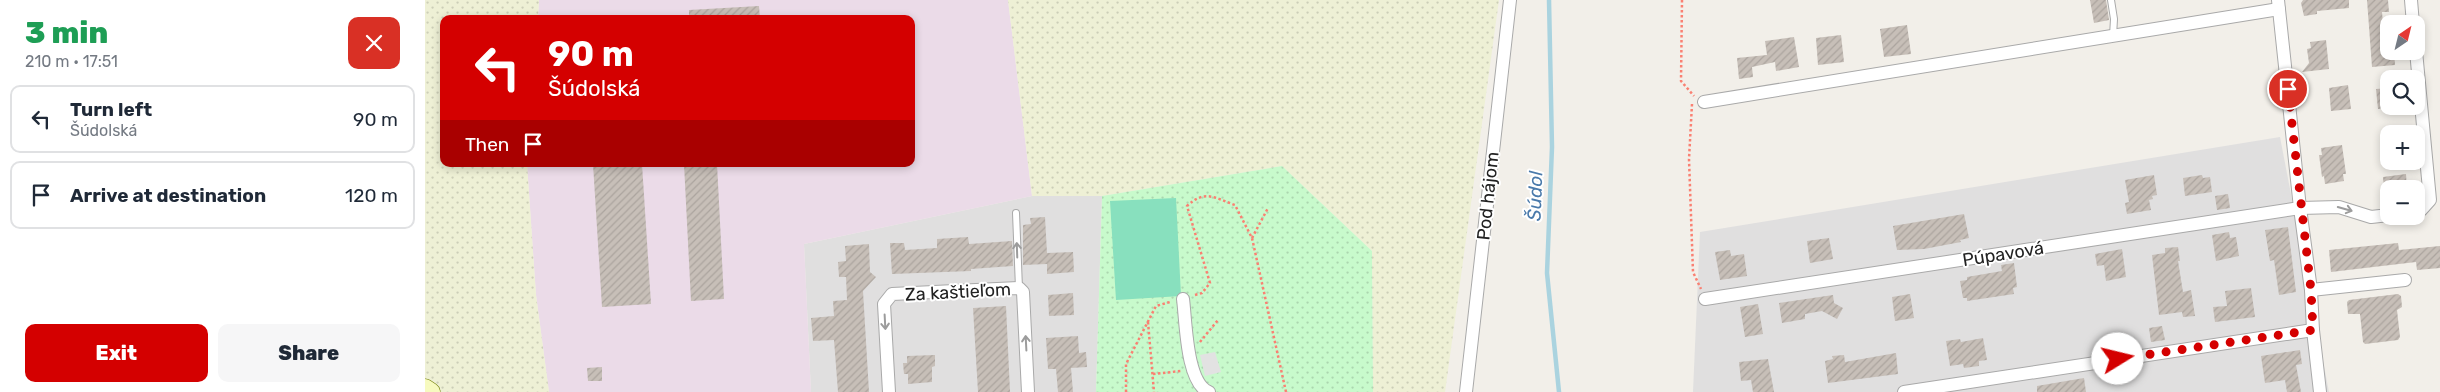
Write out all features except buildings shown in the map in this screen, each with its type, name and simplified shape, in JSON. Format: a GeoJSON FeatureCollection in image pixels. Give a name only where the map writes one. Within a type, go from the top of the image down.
{"type":"FeatureCollection","features":[{"type":"Feature","properties":{"kind":"street","name":"Pod hájom"},"geometry":{"type":"LineString","coordinates":[[1466,392],[1510,0]]}},
{"type":"Feature","properties":{"kind":"street"},"geometry":{"type":"LineString","coordinates":[[2411,0],[2412,15]]}},
{"type":"Feature","properties":{"kind":"street"},"geometry":{"type":"LineString","coordinates":[[1705,102],[2113,36],[2279,5],[2321,392]]}},
{"type":"Feature","properties":{"kind":"street"},"geometry":{"type":"LineString","coordinates":[[2417,60],[2435,200]]}},
{"type":"Feature","properties":{"kind":"street","name":"Púpavová"},"geometry":{"type":"LineString","coordinates":[[1705,299],[2300,208],[2339,207],[2371,217],[2380,216]]}},
{"type":"Feature","properties":{"kind":"street"},"geometry":{"type":"LineString","coordinates":[[2311,290],[2405,280]]}},
{"type":"Feature","properties":{"kind":"street","name":"Za kaštieľom"},"geometry":{"type":"LineString","coordinates":[[889,392],[884,304],[893,294],[1019,288],[1023,292],[1028,392]]}},
{"type":"Feature","properties":{"kind":"street"},"geometry":{"type":"LineString","coordinates":[[1183,299],[1192,369],[1204,390],[1209,392]]}},
{"type":"Feature","properties":{"kind":"street"},"geometry":{"type":"LineString","coordinates":[[1905,392],[2313,330]]}},
{"type":"Feature","properties":{"kind":"street"},"geometry":{"type":"LineString","coordinates":[[425,388],[431,392]]}},
{"type":"Feature","properties":{"kind":"lane"},"geometry":{"type":"LineString","coordinates":[[2111,0],[2114,19],[2113,36]]}},
{"type":"Feature","properties":{"kind":"lane"},"geometry":{"type":"LineString","coordinates":[[1016,213],[1019,288]]}},
{"type":"Feature","properties":{"kind":"path"},"geometry":{"type":"LineString","coordinates":[[1682,0],[1681,82],[1694,96],[1690,109],[1689,159],[1693,272],[1705,299]]}},
{"type":"Feature","properties":{"kind":"path"},"geometry":{"type":"LineString","coordinates":[[1125,392],[1126,364],[1156,306],[1203,293],[1210,283],[1187,206],[1197,196],[1207,195],[1235,205],[1252,238],[1286,392]]}},
{"type":"Feature","properties":{"kind":"path"},"geometry":{"type":"LineString","coordinates":[[1252,238],[1268,208]]}},
{"type":"Feature","properties":{"kind":"path"},"geometry":{"type":"LineString","coordinates":[[1190,354],[1218,320]]}},
{"type":"Feature","properties":{"kind":"path"},"geometry":{"type":"LineString","coordinates":[[1148,321],[1154,392]]}},
{"type":"Feature","properties":{"kind":"path"},"geometry":{"type":"LineString","coordinates":[[1153,374],[1192,369]]}},
{"type":"Feature","properties":{"kind":"shaded area"},"geometry":{"type":"Polygon","coordinates":[[[539,0],[1008,0],[1032,196],[804,244],[811,392],[549,392],[536,295],[527,167],[915,167],[915,15],[538,15],[539,0]]]}},
{"type":"Feature","properties":{"kind":"shaded area"},"geometry":{"type":"Polygon","coordinates":[[[2280,137],[2329,392],[1693,392],[1700,232],[2280,137]]]}},
{"type":"Feature","properties":{"kind":"shaded area"},"geometry":{"type":"Polygon","coordinates":[[[1032,196],[1102,196],[1096,392],[811,392],[804,244],[1032,196]]]}},
{"type":"Feature","properties":{"kind":"shaded area"},"geometry":{"type":"Polygon","coordinates":[[[1215,352],[1221,372],[1205,376],[1200,355],[1215,352]]]}},
{"type":"Feature","properties":{"kind":"green space"},"geometry":{"type":"Polygon","coordinates":[[[425,0],[539,0],[538,15],[440,15],[440,167],[527,167],[536,295],[549,392],[425,392],[425,0]]]}},
{"type":"Feature","properties":{"kind":"green space"},"geometry":{"type":"Polygon","coordinates":[[[1008,0],[1499,0],[1445,392],[1373,392],[1372,251],[1282,166],[1102,196],[1032,196],[1008,0]]]}},
{"type":"Feature","properties":{"kind":"green space"},"geometry":{"type":"Polygon","coordinates":[[[1282,166],[1372,251],[1373,392],[1096,392],[1102,196],[1282,166]]]}},
{"type":"Feature","properties":{"kind":"green space"},"geometry":{"type":"Polygon","coordinates":[[[1176,198],[1181,296],[1116,300],[1110,201],[1176,198]]]}},
{"type":"Feature","properties":{"kind":"waterway","name":"Šúdol"},"geometry":{"type":"LineString","coordinates":[[1549,0],[1552,147],[1547,273],[1559,392]]}},
{"type":"Feature","properties":{"kind":"route"},"geometry":{"type":"LineString","coordinates":[[2118,359],[2313,330],[2311,290],[2300,208],[2288,89]]}}]}
